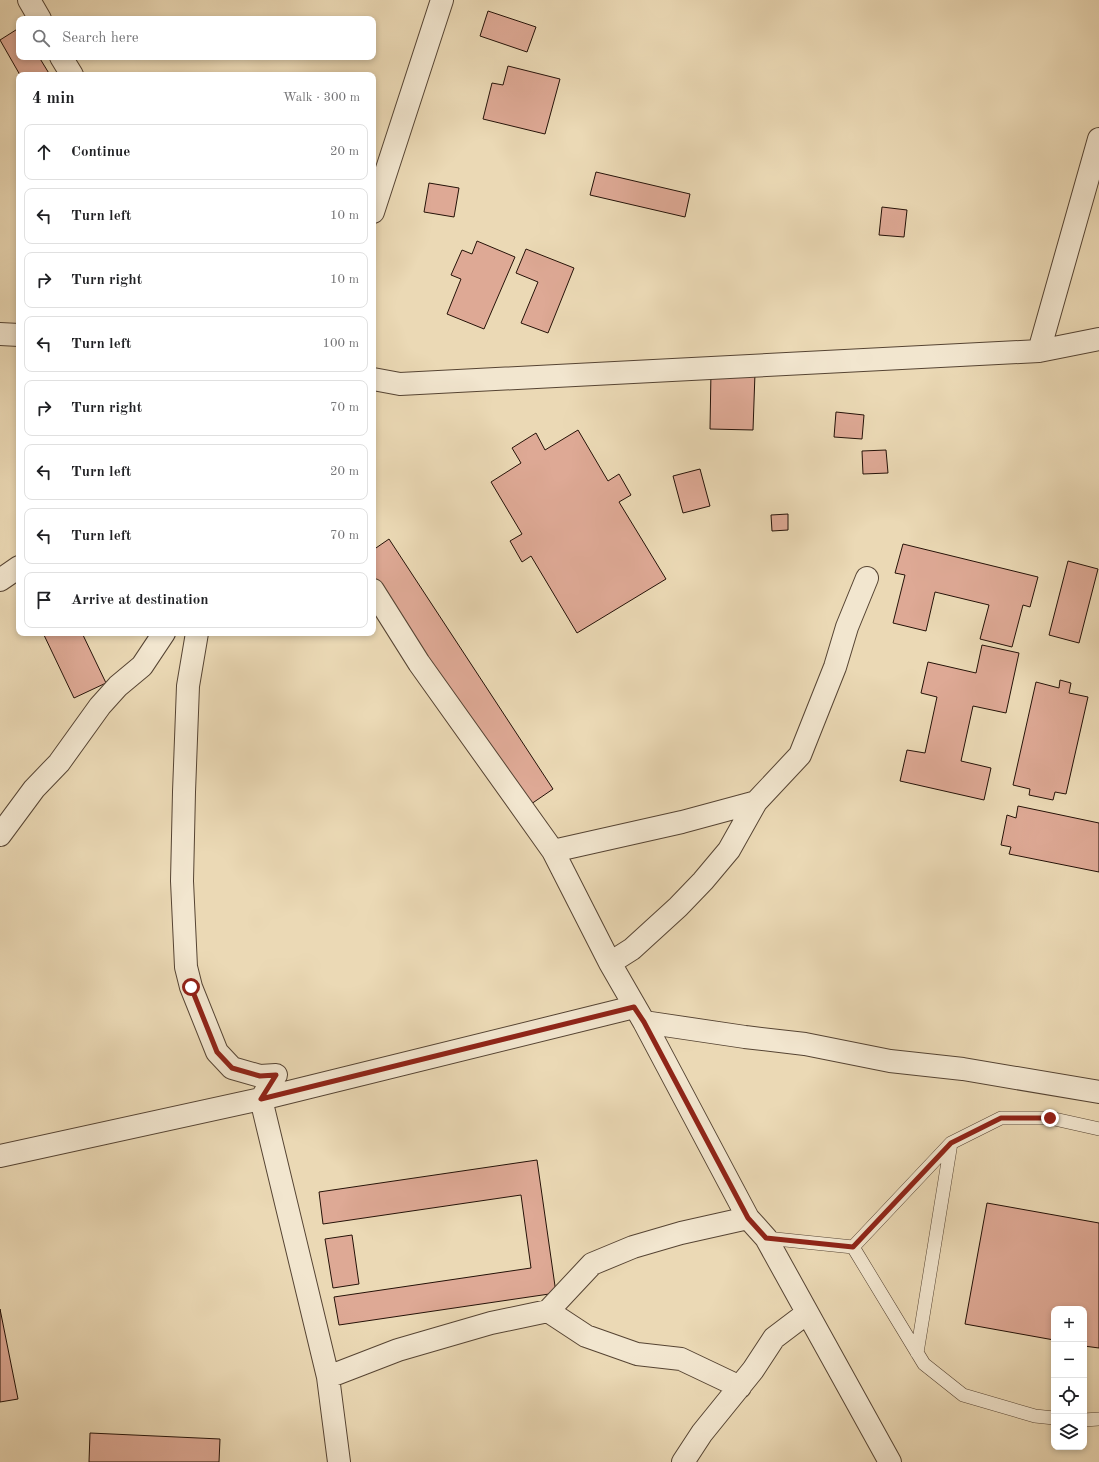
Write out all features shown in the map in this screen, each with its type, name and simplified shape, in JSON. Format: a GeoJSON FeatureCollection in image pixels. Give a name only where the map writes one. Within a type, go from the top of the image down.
{"type":"FeatureCollection","features":[{"type":"Feature","properties":{"kind":"street"},"geometry":{"type":"LineString","coordinates":[[29,0],[38,16]]}},
{"type":"Feature","properties":{"kind":"street"},"geometry":{"type":"LineString","coordinates":[[376,203],[442,0]]}},
{"type":"Feature","properties":{"kind":"street"},"geometry":{"type":"LineString","coordinates":[[63,60],[70,72]]}},
{"type":"Feature","properties":{"kind":"street"},"geometry":{"type":"LineString","coordinates":[[1039,351],[1099,139]]}},
{"type":"Feature","properties":{"kind":"street"},"geometry":{"type":"LineString","coordinates":[[0,334],[16,335]]}},
{"type":"Feature","properties":{"kind":"street"},"geometry":{"type":"LineString","coordinates":[[376,379],[400,384],[1039,351],[1099,339]]}},
{"type":"Feature","properties":{"kind":"street"},"geometry":{"type":"LineString","coordinates":[[0,580],[16,569]]}},
{"type":"Feature","properties":{"kind":"street"},"geometry":{"type":"LineString","coordinates":[[610,963],[632,949],[678,906],[703,880],[729,850],[756,802],[800,755],[835,667],[847,627],[867,578]]}},
{"type":"Feature","properties":{"kind":"street"},"geometry":{"type":"LineString","coordinates":[[376,595],[419,663],[553,852],[610,963],[639,1014],[748,1218],[766,1238],[890,1462]]}},
{"type":"Feature","properties":{"kind":"street"},"geometry":{"type":"LineString","coordinates":[[0,835],[34,789],[60,763],[100,706],[118,686],[142,666],[162,636]]}},
{"type":"Feature","properties":{"kind":"street"},"geometry":{"type":"LineString","coordinates":[[196,636],[188,686],[184,792],[182,880],[186,967],[191,987],[217,1052],[232,1068],[260,1076],[276,1075],[261,1099],[328,1377],[340,1462]]}},
{"type":"Feature","properties":{"kind":"street"},"geometry":{"type":"LineString","coordinates":[[553,852],[682,822],[756,802]]}},
{"type":"Feature","properties":{"kind":"street"},"geometry":{"type":"LineString","coordinates":[[0,1156],[639,1014],[745,1037],[806,1044],[890,1060],[963,1069],[1099,1092]]}},
{"type":"Feature","properties":{"kind":"street"},"geometry":{"type":"LineString","coordinates":[[328,1377],[398,1350],[491,1323],[548,1312],[592,1264],[633,1247],[681,1233],[748,1218]]}},
{"type":"Feature","properties":{"kind":"street"},"geometry":{"type":"LineString","coordinates":[[548,1312],[586,1336],[637,1354],[681,1359],[740,1387]]}},
{"type":"Feature","properties":{"kind":"street"},"geometry":{"type":"LineString","coordinates":[[683,1462],[702,1433],[753,1370],[774,1338],[807,1312]]}},
{"type":"Feature","properties":{"kind":"lane"},"geometry":{"type":"LineString","coordinates":[[853,1247],[951,1143],[1001,1118],[1050,1118],[1099,1129]]}},
{"type":"Feature","properties":{"kind":"lane"},"geometry":{"type":"LineString","coordinates":[[917,1353],[951,1143]]}},
{"type":"Feature","properties":{"kind":"lane"},"geometry":{"type":"LineString","coordinates":[[766,1238],[853,1247]]}},
{"type":"Feature","properties":{"kind":"lane"},"geometry":{"type":"LineString","coordinates":[[853,1247],[924,1364],[963,1395],[1035,1416],[1051,1418]]}},
{"type":"Feature","properties":{"kind":"lane"},"geometry":{"type":"LineString","coordinates":[[1087,1420],[1099,1419]]}},
{"type":"Feature","properties":{"kind":"building"},"geometry":{"type":"Polygon","coordinates":[[[488,11],[536,27],[527,52],[480,36],[488,11]]]}},
{"type":"Feature","properties":{"kind":"building"},"geometry":{"type":"Polygon","coordinates":[[[16,30],[16,60],[41,60],[48,72],[18,72],[0,40],[16,30]]]}},
{"type":"Feature","properties":{"kind":"building"},"geometry":{"type":"Polygon","coordinates":[[[508,66],[560,79],[545,134],[483,119],[492,83],[503,85],[508,66]]]}},
{"type":"Feature","properties":{"kind":"building"},"geometry":{"type":"Polygon","coordinates":[[[596,172],[690,194],[685,217],[590,195],[596,172]]]}},
{"type":"Feature","properties":{"kind":"building"},"geometry":{"type":"Polygon","coordinates":[[[429,183],[459,188],[454,217],[424,212],[429,183]]]}},
{"type":"Feature","properties":{"kind":"building"},"geometry":{"type":"Polygon","coordinates":[[[882,207],[907,210],[904,237],[879,235],[882,207]]]}},
{"type":"Feature","properties":{"kind":"building"},"geometry":{"type":"Polygon","coordinates":[[[477,241],[515,257],[484,329],[447,314],[461,279],[451,275],[462,250],[472,254],[477,241]]]}},
{"type":"Feature","properties":{"kind":"building"},"geometry":{"type":"Polygon","coordinates":[[[526,249],[574,268],[548,333],[521,323],[538,282],[516,273],[526,249]]]}},
{"type":"Feature","properties":{"kind":"building"},"geometry":{"type":"Polygon","coordinates":[[[711,371],[755,373],[753,430],[710,429],[711,371]]]}},
{"type":"Feature","properties":{"kind":"building"},"geometry":{"type":"Polygon","coordinates":[[[836,412],[864,415],[862,439],[834,437],[836,412]]]}},
{"type":"Feature","properties":{"kind":"building"},"geometry":{"type":"Polygon","coordinates":[[[578,430],[608,481],[619,474],[631,495],[619,502],[666,579],[577,633],[531,556],[522,562],[510,541],[522,534],[491,482],[521,463],[512,448],[536,433],[545,450],[578,430]]]}},
{"type":"Feature","properties":{"kind":"building"},"geometry":{"type":"Polygon","coordinates":[[[886,450],[888,473],[863,474],[862,451],[886,450]]]}},
{"type":"Feature","properties":{"kind":"building"},"geometry":{"type":"Polygon","coordinates":[[[700,469],[710,506],[683,513],[673,476],[700,469]]]}},
{"type":"Feature","properties":{"kind":"building"},"geometry":{"type":"Polygon","coordinates":[[[788,514],[788,530],[772,531],[771,515],[788,514]]]}},
{"type":"Feature","properties":{"kind":"building"},"geometry":{"type":"Polygon","coordinates":[[[389,539],[553,789],[518,813],[376,597],[376,548],[389,539]]]}},
{"type":"Feature","properties":{"kind":"building"},"geometry":{"type":"Polygon","coordinates":[[[903,544],[1038,577],[1030,607],[1023,605],[1012,647],[980,639],[989,605],[935,592],[926,631],[893,623],[905,575],[895,573],[903,544]]]}},
{"type":"Feature","properties":{"kind":"building"},"geometry":{"type":"Polygon","coordinates":[[[1068,561],[1098,569],[1079,643],[1049,635],[1068,561]]]}},
{"type":"Feature","properties":{"kind":"building"},"geometry":{"type":"Polygon","coordinates":[[[44,636],[83,636],[106,683],[74,698],[44,636]]]}},
{"type":"Feature","properties":{"kind":"building"},"geometry":{"type":"Polygon","coordinates":[[[982,645],[1019,653],[1006,713],[973,706],[961,761],[991,768],[984,800],[900,781],[907,750],[925,753],[937,697],[921,693],[928,662],[976,673],[982,645]]]}},
{"type":"Feature","properties":{"kind":"building"},"geometry":{"type":"Polygon","coordinates":[[[1060,680],[1071,683],[1069,693],[1088,697],[1066,794],[1055,792],[1053,800],[1029,795],[1030,789],[1013,785],[1036,682],[1059,688],[1060,680]]]}},
{"type":"Feature","properties":{"kind":"building"},"geometry":{"type":"Polygon","coordinates":[[[1018,806],[1099,823],[1099,872],[1009,854],[1011,847],[1001,845],[1007,815],[1016,818],[1018,806]]]}},
{"type":"Feature","properties":{"kind":"building"},"geometry":{"type":"Polygon","coordinates":[[[537,1160],[556,1293],[339,1325],[334,1297],[531,1268],[521,1195],[323,1224],[319,1192],[537,1160]]]}},
{"type":"Feature","properties":{"kind":"building"},"geometry":{"type":"Polygon","coordinates":[[[987,1203],[1099,1223],[1099,1348],[1087,1346],[1087,1306],[1051,1306],[1051,1339],[965,1324],[987,1203]]]}},
{"type":"Feature","properties":{"kind":"building"},"geometry":{"type":"Polygon","coordinates":[[[352,1235],[359,1284],[333,1288],[325,1239],[352,1235]]]}},
{"type":"Feature","properties":{"kind":"building"},"geometry":{"type":"Polygon","coordinates":[[[0,1309],[18,1399],[0,1402],[0,1309]]]}},
{"type":"Feature","properties":{"kind":"building"},"geometry":{"type":"Polygon","coordinates":[[[90,1433],[220,1439],[219,1462],[89,1462],[90,1433]]]}},
{"type":"Feature","properties":{"kind":"route"},"geometry":{"type":"LineString","coordinates":[[191,987],[217,1052],[232,1068],[260,1076],[276,1075],[261,1099],[634,1007],[644,1022],[748,1218],[766,1238],[853,1247],[951,1143],[1001,1118],[1050,1118]]}}]}
